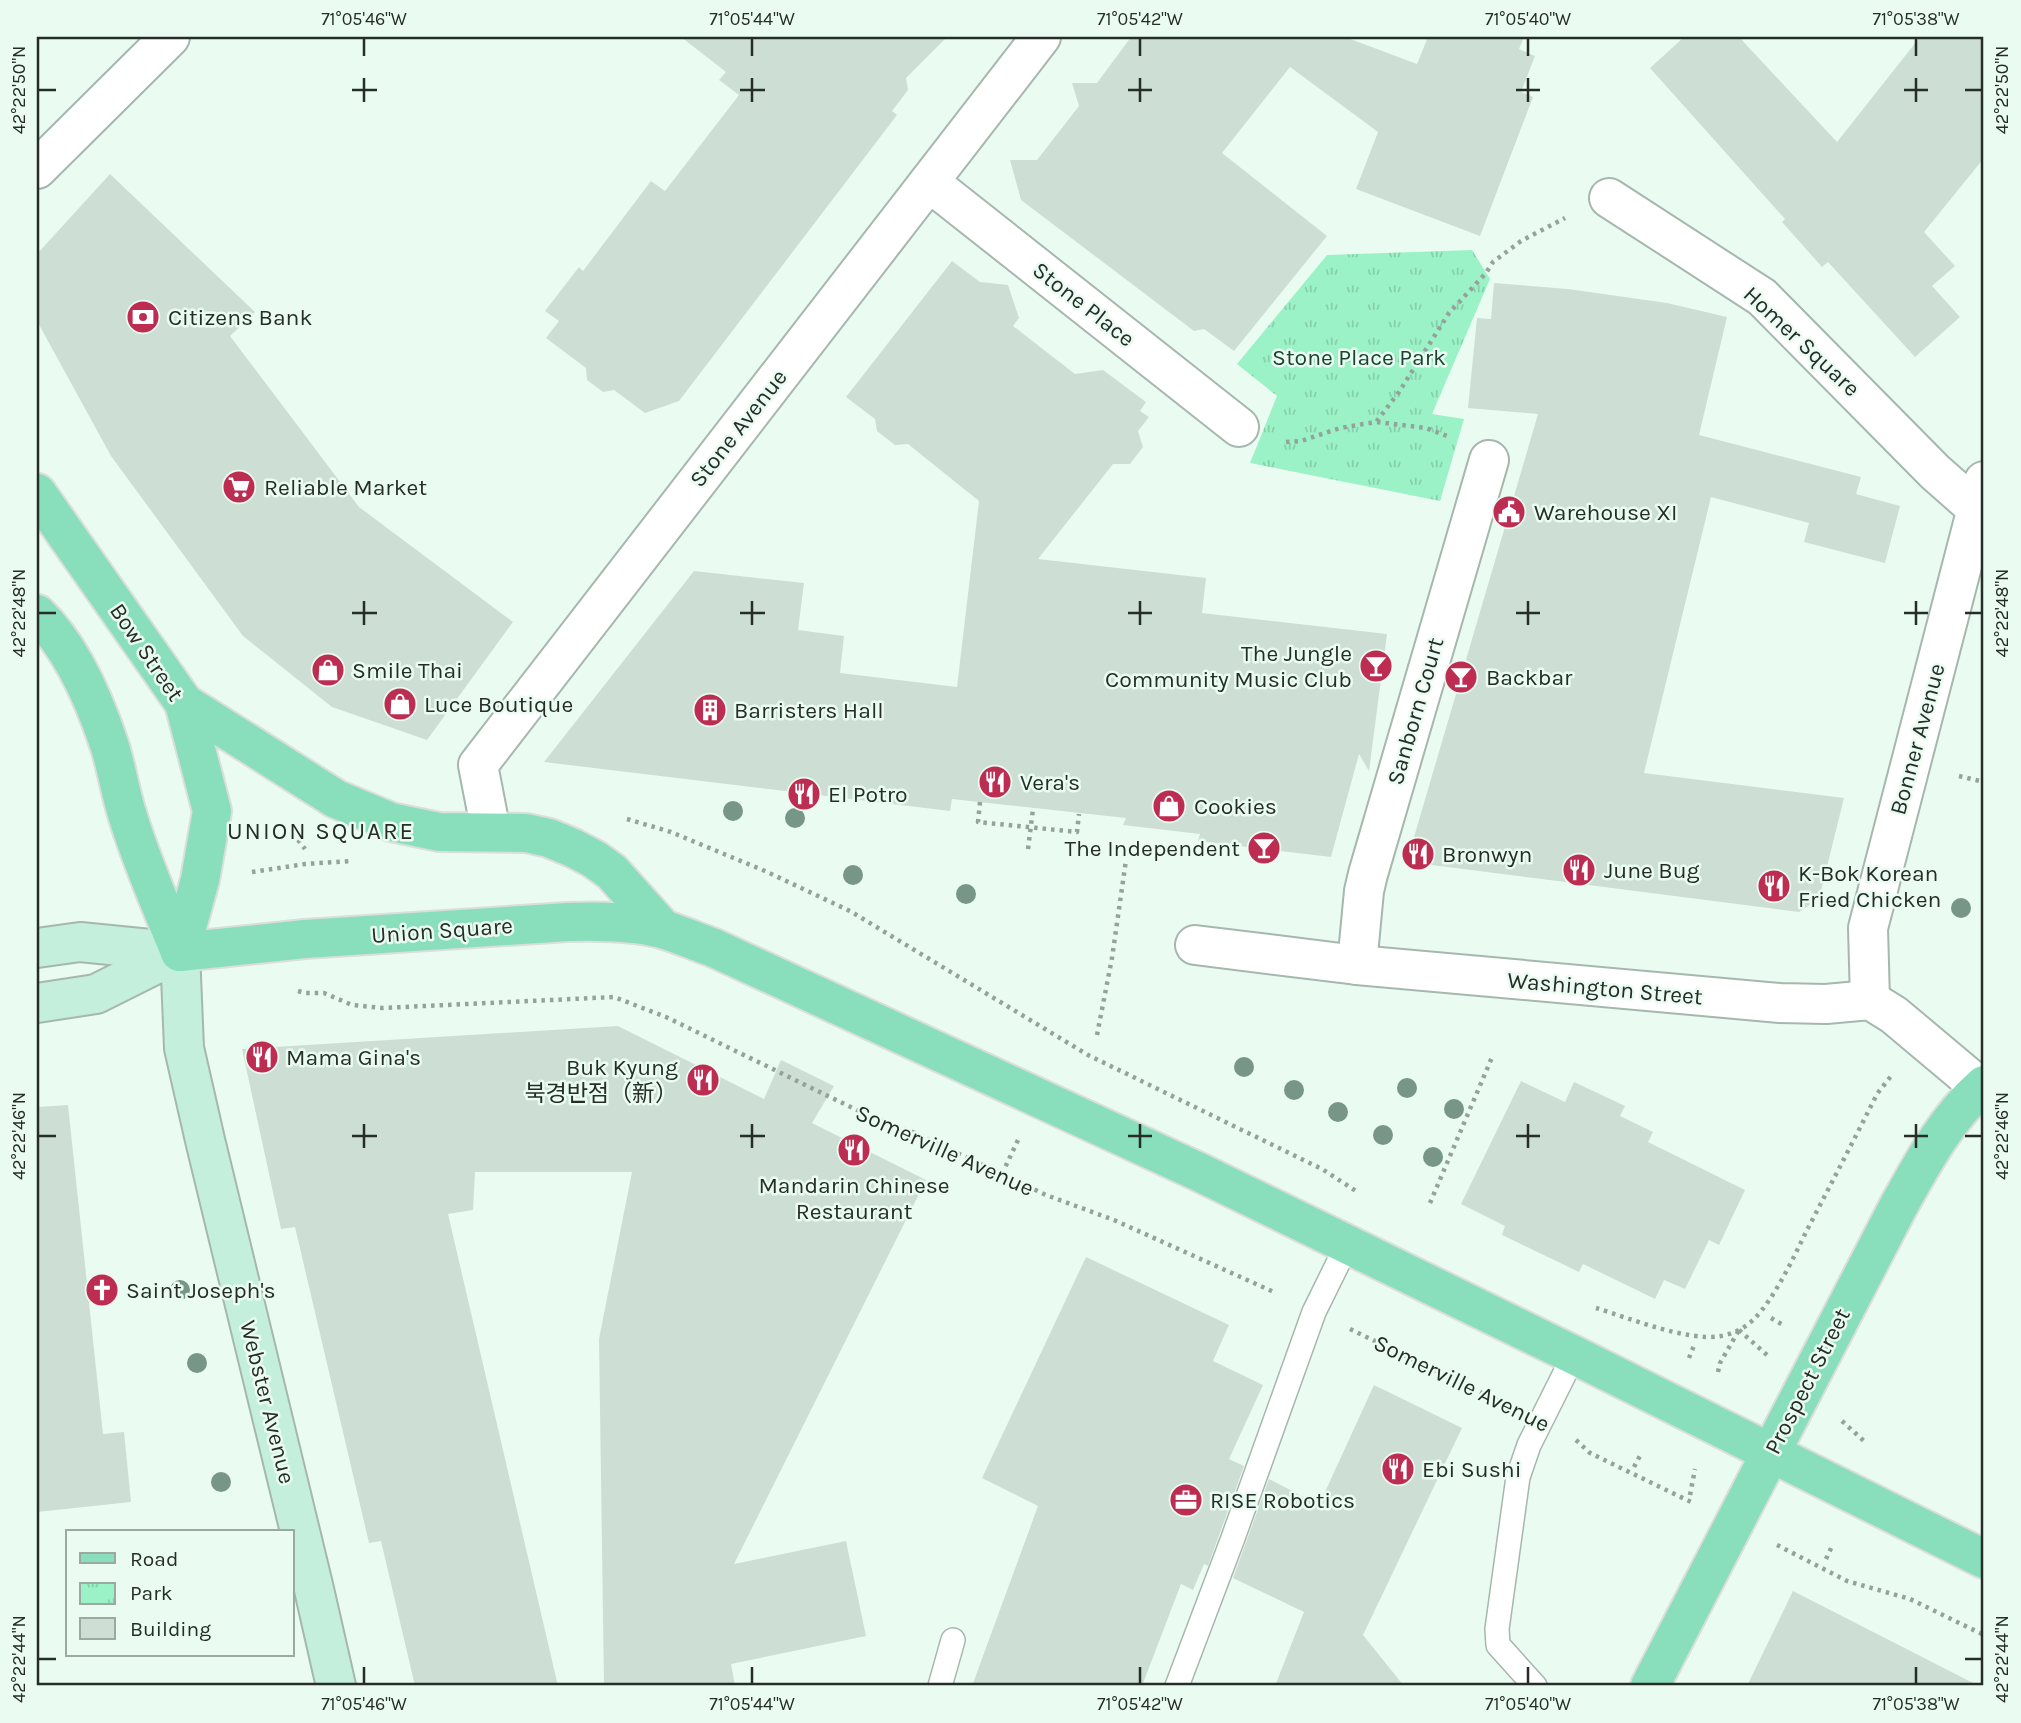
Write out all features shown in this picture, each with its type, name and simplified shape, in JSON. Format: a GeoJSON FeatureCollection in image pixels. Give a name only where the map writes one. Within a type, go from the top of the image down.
{"type":"FeatureCollection","features":[{"type":"Feature","properties":{"kind":"main road","name":"Bow Street"},"geometry":{"type":"LineString","coordinates":[[37,494],[184,702],[212,811],[201,880],[180,952]]}},
{"type":"Feature","properties":{"kind":"main road"},"geometry":{"type":"LineString","coordinates":[[37,614],[63,646],[95,709],[109,745],[128,817],[180,952]]}},
{"type":"Feature","properties":{"kind":"main road"},"geometry":{"type":"LineString","coordinates":[[184,702],[336,799],[367,813],[423,830],[526,833],[549,838],[594,859],[612,872],[663,929]]}},
{"type":"Feature","properties":{"kind":"main road","name":"Union Square"},"geometry":{"type":"LineString","coordinates":[[180,952],[305,939],[568,922],[617,923],[663,929],[714,948],[1199,1172],[1347,1245]]}},
{"type":"Feature","properties":{"kind":"main road"},"geometry":{"type":"LineString","coordinates":[[37,948],[80,942],[180,952]]}},
{"type":"Feature","properties":{"kind":"main road"},"geometry":{"type":"LineString","coordinates":[[37,1003],[96,994],[180,952]]}},
{"type":"Feature","properties":{"kind":"main road","name":"Webster Avenue"},"geometry":{"type":"LineString","coordinates":[[180,952],[184,1048],[336,1686]]}},
{"type":"Feature","properties":{"kind":"main road","name":"Prospect Street"},"geometry":{"type":"LineString","coordinates":[[1650,1686],[1907,1190],[1944,1131],[1983,1087]]}},
{"type":"Feature","properties":{"kind":"main road"},"geometry":{"type":"LineString","coordinates":[[1347,1245],[1984,1559]]}},
{"type":"Feature","properties":{"kind":"street"},"geometry":{"type":"LineString","coordinates":[[37,169],[170,37]]}},
{"type":"Feature","properties":{"kind":"street","name":"Stone Avenue"},"geometry":{"type":"LineString","coordinates":[[491,831],[478,765],[1041,37]]}},
{"type":"Feature","properties":{"kind":"street","name":"Stone Place"},"geometry":{"type":"LineString","coordinates":[[929,182],[1239,427]]}},
{"type":"Feature","properties":{"kind":"street","name":"Homer Square"},"geometry":{"type":"LineString","coordinates":[[1609,198],[1762,297],[1935,472],[1981,495]]}},
{"type":"Feature","properties":{"kind":"street","name":"Sanborn Court"},"geometry":{"type":"LineString","coordinates":[[1357,965],[1368,874],[1489,460]]}},
{"type":"Feature","properties":{"kind":"street","name":"Bonner Avenue"},"geometry":{"type":"LineString","coordinates":[[1870,1000],[1868,929],[1981,495]]}},
{"type":"Feature","properties":{"kind":"street","name":"Washington Street"},"geometry":{"type":"LineString","coordinates":[[1195,946],[1357,965],[1780,1003],[1826,1004],[1870,1000]]}},
{"type":"Feature","properties":{"kind":"street"},"geometry":{"type":"LineString","coordinates":[[1870,1000],[1894,1015],[1983,1087]]}},
{"type":"Feature","properties":{"kind":"lane"},"geometry":{"type":"LineString","coordinates":[[1177,1686],[1314,1312],[1347,1245]]}},
{"type":"Feature","properties":{"kind":"lane"},"geometry":{"type":"LineString","coordinates":[[1535,1686],[1503,1652],[1496,1639],[1518,1478],[1529,1446],[1574,1355]]}},
{"type":"Feature","properties":{"kind":"lane"},"geometry":{"type":"LineString","coordinates":[[940,1686],[953,1640]]}},
{"type":"Feature","properties":{"kind":"path"},"geometry":{"type":"LineString","coordinates":[[1376,422],[1399,392],[1449,313],[1493,262],[1521,241],[1609,198]]}},
{"type":"Feature","properties":{"kind":"path"},"geometry":{"type":"LineString","coordinates":[[1239,427],[1259,444],[1301,441],[1376,422],[1426,429]]}},
{"type":"Feature","properties":{"kind":"path"},"geometry":{"type":"LineString","coordinates":[[1951,774],[1984,782]]}},
{"type":"Feature","properties":{"kind":"path"},"geometry":{"type":"LineString","coordinates":[[980,802],[978,822],[1077,831],[1079,814]]}},
{"type":"Feature","properties":{"kind":"path"},"geometry":{"type":"LineString","coordinates":[[1028,849],[1033,809]]}},
{"type":"Feature","properties":{"kind":"path"},"geometry":{"type":"LineString","coordinates":[[620,817],[683,837],[765,871],[850,911],[1088,1055],[1322,1169],[1360,1195]]}},
{"type":"Feature","properties":{"kind":"path"},"geometry":{"type":"LineString","coordinates":[[1097,1035],[1112,958],[1126,860]]}},
{"type":"Feature","properties":{"kind":"path"},"geometry":{"type":"LineString","coordinates":[[201,880],[305,863],[353,861]]}},
{"type":"Feature","properties":{"kind":"path","name":"Somerville Avenue"},"geometry":{"type":"LineString","coordinates":[[293,989],[305,993],[324,993],[352,1005],[383,1008],[614,997],[666,1017],[869,1116],[915,1133],[1046,1195],[1114,1220],[1283,1296],[1570,1435],[1590,1453],[1674,1494]]}},
{"type":"Feature","properties":{"kind":"path"},"geometry":{"type":"LineString","coordinates":[[1591,1306],[1668,1330],[1697,1336],[1720,1336],[1739,1330],[1755,1318],[1794,1257],[1877,1094],[1887,1079],[1904,1063],[1919,1052],[1934,1048]]}},
{"type":"Feature","properties":{"kind":"path"},"geometry":{"type":"LineString","coordinates":[[1430,1202],[1493,1055]]}},
{"type":"Feature","properties":{"kind":"path"},"geometry":{"type":"LineString","coordinates":[[1770,1318],[1784,1326]]}},
{"type":"Feature","properties":{"kind":"path"},"geometry":{"type":"LineString","coordinates":[[1720,1363],[1739,1330]]}},
{"type":"Feature","properties":{"kind":"path"},"geometry":{"type":"LineString","coordinates":[[1689,1359],[1695,1343]]}},
{"type":"Feature","properties":{"kind":"path"},"geometry":{"type":"LineString","coordinates":[[1634,1467],[1641,1454]]}},
{"type":"Feature","properties":{"kind":"path"},"geometry":{"type":"LineString","coordinates":[[1826,1559],[1833,1544]]}},
{"type":"Feature","properties":{"kind":"path"},"geometry":{"type":"LineString","coordinates":[[1789,1551],[1847,1581],[1910,1599],[1984,1635]]}},
{"type":"Feature","properties":{"kind":"green space","name":"Stone Place Park"},"geometry":{"type":"Polygon","coordinates":[[[1472,250],[1490,279],[1432,414],[1464,419],[1440,501],[1250,463],[1277,396],[1237,364],[1327,255],[1472,250]]]}},
{"type":"Feature","properties":{"kind":"building"},"geometry":{"type":"Polygon","coordinates":[[[681,37],[947,37],[906,78],[908,90],[892,111],[897,115],[679,401],[645,413],[614,390],[603,392],[587,380],[586,368],[546,338],[559,321],[545,311],[579,267],[583,271],[651,181],[665,191],[739,95],[719,80],[726,72],[681,37]]]}},
{"type":"Feature","properties":{"kind":"building"},"geometry":{"type":"Polygon","coordinates":[[[1131,37],[1345,37],[1417,64],[1428,37],[1524,37],[1519,49],[1535,56],[1521,92],[1533,97],[1480,236],[1356,189],[1378,132],[1290,67],[1222,153],[1327,236],[1234,351],[1204,329],[1194,331],[1021,200],[1010,160],[1037,160],[1079,106],[1072,83],[1097,83],[1131,37]]]}},
{"type":"Feature","properties":{"kind":"building"},"geometry":{"type":"Polygon","coordinates":[[[1684,37],[1739,37],[1837,142],[1920,37],[1984,37],[1984,158],[1924,232],[1955,266],[1932,286],[1960,317],[1915,357],[1828,262],[1822,267],[1782,222],[1785,219],[1650,68],[1684,37]]]}},
{"type":"Feature","properties":{"kind":"building"},"geometry":{"type":"Polygon","coordinates":[[[110,174],[255,312],[230,336],[359,507],[513,622],[427,740],[332,707],[243,636],[111,456],[37,321],[37,254],[110,174]]]}},
{"type":"Feature","properties":{"kind":"building"},"geometry":{"type":"Polygon","coordinates":[[[952,261],[980,282],[1008,285],[1019,318],[1013,326],[1075,374],[1103,370],[1146,402],[1140,411],[1149,417],[1138,431],[1143,447],[1130,464],[1113,464],[1038,559],[1206,578],[1202,613],[1387,634],[1369,771],[1359,754],[1331,857],[1198,841],[1200,834],[1123,825],[1126,818],[952,799],[950,811],[544,762],[694,571],[804,583],[798,630],[844,636],[840,673],[957,687],[979,501],[908,444],[895,445],[877,431],[875,419],[846,397],[952,261]]]}},
{"type":"Feature","properties":{"kind":"building"},"geometry":{"type":"Polygon","coordinates":[[[1494,283],[1568,289],[1667,303],[1727,317],[1699,435],[1861,477],[1856,494],[1900,506],[1885,563],[1804,542],[1809,523],[1711,497],[1644,773],[1844,798],[1819,899],[1799,912],[1424,864],[1412,844],[1538,414],[1468,408],[1477,318],[1491,319],[1494,283]]]}},
{"type":"Feature","properties":{"kind":"building"},"geometry":{"type":"Polygon","coordinates":[[[618,1026],[764,1099],[781,1060],[834,1086],[812,1123],[926,1180],[734,1564],[846,1541],[866,1636],[731,1664],[735,1686],[604,1686],[599,1339],[632,1172],[475,1172],[473,1210],[448,1214],[558,1686],[415,1686],[381,1541],[369,1543],[295,1227],[281,1229],[242,1049],[618,1026]]]}},
{"type":"Feature","properties":{"kind":"building"},"geometry":{"type":"Polygon","coordinates":[[[1521,1081],[1565,1102],[1574,1082],[1625,1106],[1620,1116],[1653,1132],[1648,1142],[1745,1190],[1719,1245],[1709,1240],[1685,1289],[1664,1280],[1655,1299],[1583,1264],[1579,1272],[1502,1235],[1505,1226],[1461,1204],[1521,1081]]]}},
{"type":"Feature","properties":{"kind":"building"},"geometry":{"type":"Polygon","coordinates":[[[68,1105],[103,1434],[124,1432],[131,1502],[37,1512],[37,1107],[68,1105]]]}},
{"type":"Feature","properties":{"kind":"building"},"geometry":{"type":"Polygon","coordinates":[[[1086,1257],[1229,1325],[1213,1361],[1263,1385],[1229,1459],[1244,1466],[1208,1566],[1204,1564],[1193,1590],[1181,1584],[1142,1686],[972,1686],[1038,1506],[982,1478],[1086,1257]]]}},
{"type":"Feature","properties":{"kind":"building"},"geometry":{"type":"Polygon","coordinates":[[[1374,1385],[1462,1428],[1363,1635],[1404,1686],[1275,1686],[1304,1612],[1233,1578],[1269,1479],[1319,1505],[1374,1385]]]}},
{"type":"Feature","properties":{"kind":"building"},"geometry":{"type":"Polygon","coordinates":[[[1793,1591],[1979,1686],[1747,1686],[1793,1591]]]}},
{"type":"Feature","properties":{"kind":"place","name":"Citizens Bank"},"geometry":{"type":"Point","coordinates":[143,317]}},
{"type":"Feature","properties":{"kind":"place","name":"Reliable Market"},"geometry":{"type":"Point","coordinates":[239,487]}},
{"type":"Feature","properties":{"kind":"place","name":"Warehouse XI"},"geometry":{"type":"Point","coordinates":[1509,512]}},
{"type":"Feature","properties":{"kind":"place","name":"The Jungle Community Music Club"},"geometry":{"type":"Point","coordinates":[1376,666]}},
{"type":"Feature","properties":{"kind":"place","name":"Smile Thai"},"geometry":{"type":"Point","coordinates":[328,670]}},
{"type":"Feature","properties":{"kind":"place","name":"Backbar"},"geometry":{"type":"Point","coordinates":[1461,677]}},
{"type":"Feature","properties":{"kind":"place","name":"Luce Boutique"},"geometry":{"type":"Point","coordinates":[400,704]}},
{"type":"Feature","properties":{"kind":"place","name":"Barristers Hall"},"geometry":{"type":"Point","coordinates":[710,710]}},
{"type":"Feature","properties":{"kind":"place","name":"Vera's"},"geometry":{"type":"Point","coordinates":[995,782]}},
{"type":"Feature","properties":{"kind":"place","name":"El Potro"},"geometry":{"type":"Point","coordinates":[804,794]}},
{"type":"Feature","properties":{"kind":"place","name":"Cookies"},"geometry":{"type":"Point","coordinates":[1169,806]}},
{"type":"Feature","properties":{"kind":"place","name":"The Independent"},"geometry":{"type":"Point","coordinates":[1264,848]}},
{"type":"Feature","properties":{"kind":"place","name":"Bronwyn"},"geometry":{"type":"Point","coordinates":[1418,854]}},
{"type":"Feature","properties":{"kind":"place","name":"June Bug"},"geometry":{"type":"Point","coordinates":[1579,870]}},
{"type":"Feature","properties":{"kind":"place","name":"K-Bok Korean Fried Chicken"},"geometry":{"type":"Point","coordinates":[1774,886]}},
{"type":"Feature","properties":{"kind":"place","name":"Mama Gina's"},"geometry":{"type":"Point","coordinates":[262,1057]}},
{"type":"Feature","properties":{"kind":"place","name":"Buk Kyung 북경반점（新）"},"geometry":{"type":"Point","coordinates":[703,1080]}},
{"type":"Feature","properties":{"kind":"place","name":"Mandarin Chinese Restaurant"},"geometry":{"type":"Point","coordinates":[854,1150]}},
{"type":"Feature","properties":{"kind":"place","name":"Saint Joseph's"},"geometry":{"type":"Point","coordinates":[102,1290]}},
{"type":"Feature","properties":{"kind":"place","name":"Ebi Sushi"},"geometry":{"type":"Point","coordinates":[1398,1469]}},
{"type":"Feature","properties":{"kind":"place","name":"RISE Robotics"},"geometry":{"type":"Point","coordinates":[1186,1500]}},
{"type":"Feature","properties":{"kind":"district","name":"UNION SQUARE"},"geometry":{"type":"Point","coordinates":[321,831]}}]}
